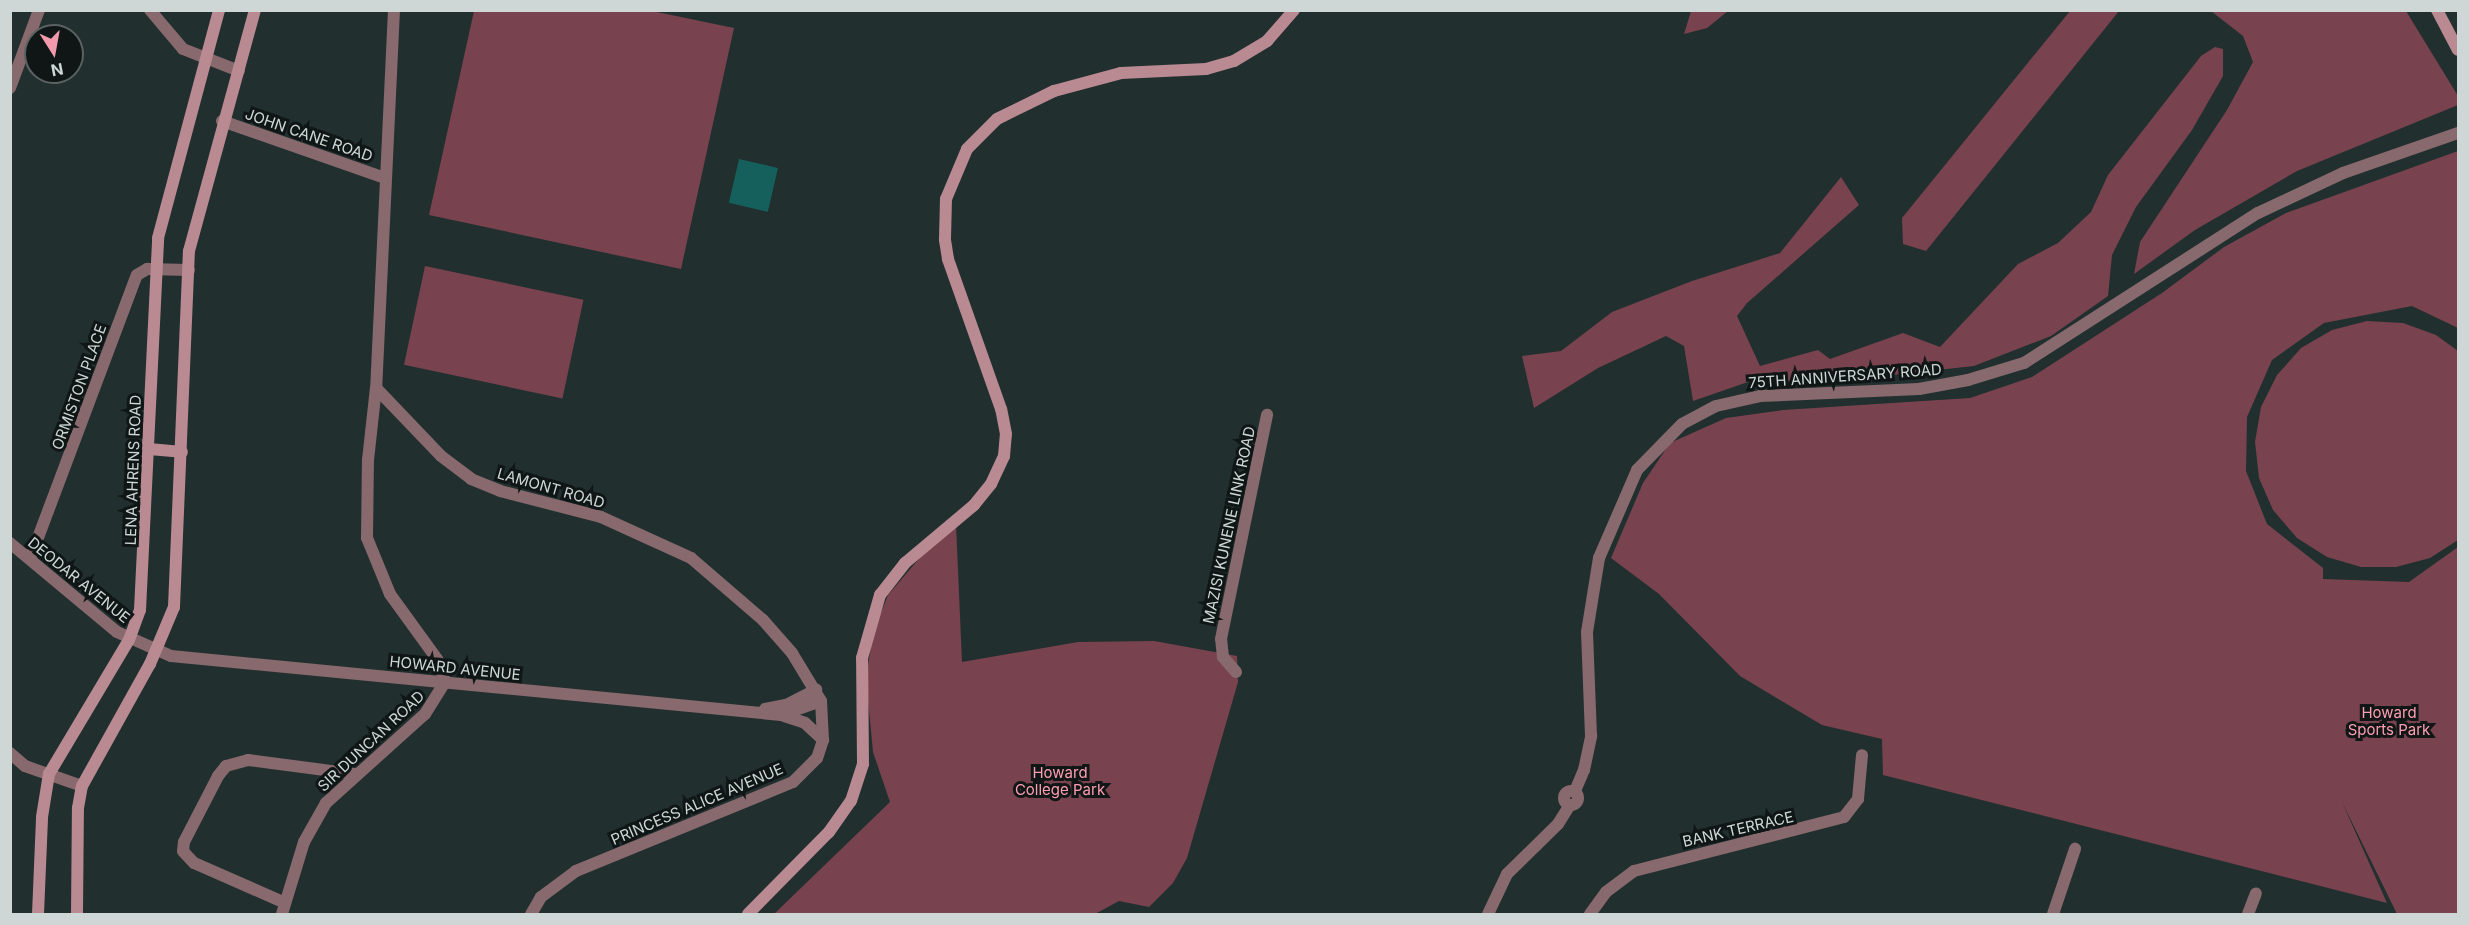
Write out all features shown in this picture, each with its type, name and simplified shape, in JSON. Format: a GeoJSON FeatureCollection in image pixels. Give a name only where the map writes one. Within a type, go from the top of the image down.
{"type":"FeatureCollection","features":[{"type":"Feature","properties":{"kind":"main road","name":"LENA AHRENS ROAD"},"geometry":{"type":"LineString","coordinates":[[38,915],[42,817],[49,774],[129,640],[140,610],[143,585],[156,269],[160,227],[219,10]]}},
{"type":"Feature","properties":{"kind":"main road"},"geometry":{"type":"LineString","coordinates":[[77,915],[78,808],[82,786],[156,652],[167,629],[177,590],[189,270],[193,229],[255,10]]}},
{"type":"Feature","properties":{"kind":"main road"},"geometry":{"type":"LineString","coordinates":[[748,915],[829,832],[851,801],[862,764],[862,658],[880,595],[905,563],[979,499],[991,484],[1004,456],[1006,434],[1001,409],[948,259],[945,239],[946,199],[967,149],[997,119],[1054,91],[1121,73],[1206,69],[1234,61],[1267,42],[1294,10]]}},
{"type":"Feature","properties":{"kind":"main road"},"geometry":{"type":"LineString","coordinates":[[2437,10],[2458,50]]}},
{"type":"Feature","properties":{"kind":"main road"},"geometry":{"type":"LineString","coordinates":[[149,449],[182,452]]}},
{"type":"Feature","properties":{"kind":"street"},"geometry":{"type":"LineString","coordinates":[[10,88],[39,10]]}},
{"type":"Feature","properties":{"kind":"street"},"geometry":{"type":"LineString","coordinates":[[150,10],[183,49],[206,60],[239,71]]}},
{"type":"Feature","properties":{"kind":"street"},"geometry":{"type":"LineString","coordinates":[[394,10],[376,388],[368,460],[368,538],[390,594],[437,658],[445,682]]}},
{"type":"Feature","properties":{"kind":"street","name":"JOHN CANE ROAD"},"geometry":{"type":"LineString","coordinates":[[222,121],[385,178]]}},
{"type":"Feature","properties":{"kind":"street","name":"75TH ANNIVERSARY ROAD"},"geometry":{"type":"LineString","coordinates":[[1488,915],[1507,874],[1558,824],[1567,803],[1565,793],[1575,791],[1584,770],[1591,736],[1587,632],[1599,558],[1637,470],[1682,424],[1716,406],[1760,396],[1919,389],[1968,380],[2024,363],[2258,213],[2343,173],[2458,133]]}},
{"type":"Feature","properties":{"kind":"street"},"geometry":{"type":"LineString","coordinates":[[156,269],[189,270]]}},
{"type":"Feature","properties":{"kind":"street","name":"ORMISTON PLACE"},"geometry":{"type":"LineString","coordinates":[[30,559],[130,288],[137,275],[156,269]]}},
{"type":"Feature","properties":{"kind":"street","name":"LAMONT ROAD"},"geometry":{"type":"LineString","coordinates":[[376,388],[441,456],[471,479],[500,491],[601,517],[691,558],[763,620],[819,695]]}},
{"type":"Feature","properties":{"kind":"street","name":"MAZISI KUNENE LINK ROAD"},"geometry":{"type":"LineString","coordinates":[[1236,672],[1223,657],[1221,639],[1267,415]]}},
{"type":"Feature","properties":{"kind":"street","name":"DEODAR AVENUE"},"geometry":{"type":"LineString","coordinates":[[10,543],[129,640],[156,652]]}},
{"type":"Feature","properties":{"kind":"street","name":"HOWARD AVENUE"},"geometry":{"type":"LineString","coordinates":[[156,652],[781,715],[805,723],[823,740]]}},
{"type":"Feature","properties":{"kind":"street","name":"SIR DUNCAN ROAD"},"geometry":{"type":"LineString","coordinates":[[283,908],[304,842],[326,803],[355,774],[425,714],[445,682]]}},
{"type":"Feature","properties":{"kind":"street"},"geometry":{"type":"LineString","coordinates":[[819,695],[823,740]]}},
{"type":"Feature","properties":{"kind":"street","name":"HOWARD AVENUE"},"geometry":{"type":"LineString","coordinates":[[751,712],[819,695]]}},
{"type":"Feature","properties":{"kind":"street","name":"HOWARD AVENUE"},"geometry":{"type":"LineString","coordinates":[[781,715],[819,695]]}},
{"type":"Feature","properties":{"kind":"street","name":"PRINCESS ALICE AVENUE"},"geometry":{"type":"LineString","coordinates":[[531,915],[541,897],[576,871],[793,782],[817,758],[823,740]]}},
{"type":"Feature","properties":{"kind":"street"},"geometry":{"type":"LineString","coordinates":[[10,753],[25,765],[82,786]]}},
{"type":"Feature","properties":{"kind":"street","name":"BANK TERRACE"},"geometry":{"type":"LineString","coordinates":[[1590,915],[1606,892],[1635,871],[1844,817],[1858,799],[1862,755]]}},
{"type":"Feature","properties":{"kind":"street"},"geometry":{"type":"LineString","coordinates":[[283,908],[194,863],[183,851],[184,842],[218,776],[226,766],[248,760],[355,774]]}},
{"type":"Feature","properties":{"kind":"street"},"geometry":{"type":"LineString","coordinates":[[10,767],[25,765]]}},
{"type":"Feature","properties":{"kind":"street"},"geometry":{"type":"LineString","coordinates":[[2053,915],[2075,849]]}},
{"type":"Feature","properties":{"kind":"street"},"geometry":{"type":"LineString","coordinates":[[2248,915],[2256,893]]}},
{"type":"Feature","properties":{"kind":"green space"},"geometry":{"type":"Polygon","coordinates":[[[1691,10],[1728,11],[1707,28],[1684,34],[1691,10]]]}},
{"type":"Feature","properties":{"kind":"green space"},"geometry":{"type":"Polygon","coordinates":[[[474,11],[652,11],[734,28],[681,269],[429,215],[474,11]]]}},
{"type":"Feature","properties":{"kind":"green space"},"geometry":{"type":"Polygon","coordinates":[[[2070,11],[2119,11],[1926,251],[1903,244],[1902,218],[2070,11]]]}},
{"type":"Feature","properties":{"kind":"green space"},"geometry":{"type":"Polygon","coordinates":[[[2211,11],[2406,11],[2458,96],[2458,105],[2297,171],[2195,230],[2134,274],[2140,242],[2227,110],[2253,62],[2243,36],[2211,11]]]}},
{"type":"Feature","properties":{"kind":"green space"},"geometry":{"type":"Polygon","coordinates":[[[2215,47],[2223,49],[2223,76],[2192,130],[2136,207],[2112,255],[2108,296],[2051,336],[1974,366],[1855,379],[1748,382],[1693,401],[1684,346],[1666,336],[1598,368],[1534,408],[1522,356],[1561,351],[1612,312],[1692,281],[1780,253],[1841,177],[1859,205],[1747,303],[1737,316],[1760,366],[1818,350],[1830,359],[1903,333],[1940,347],[2018,264],[2058,243],[2091,212],[2108,175],[2201,56],[2215,47]]]}},
{"type":"Feature","properties":{"kind":"green space","name":"Howard Sports Park"},"geometry":{"type":"Polygon","coordinates":[[[2458,151],[2458,328],[2412,306],[2324,323],[2272,360],[2247,417],[2246,471],[2267,524],[2323,568],[2323,579],[2409,582],[2458,547],[2458,914],[2397,914],[2342,802],[2387,903],[1883,775],[1882,739],[1822,725],[1740,676],[1659,594],[1611,558],[1643,483],[1670,443],[1726,418],[1783,410],[1970,398],[2032,377],[2162,293],[2224,247],[2286,213],[2458,151]]]}},
{"type":"Feature","properties":{"kind":"green space"},"geometry":{"type":"Polygon","coordinates":[[[425,266],[583,300],[562,398],[404,365],[425,266]]]}},
{"type":"Feature","properties":{"kind":"green space"},"geometry":{"type":"Polygon","coordinates":[[[2367,321],[2403,323],[2436,335],[2458,351],[2458,540],[2430,558],[2396,567],[2361,567],[2327,557],[2297,538],[2273,510],[2259,478],[2255,442],[2261,407],[2277,375],[2301,348],[2332,330],[2367,321]]]}},
{"type":"Feature","properties":{"kind":"green space","name":"Howard College Park"},"geometry":{"type":"Polygon","coordinates":[[[956,524],[962,662],[1078,642],[1154,641],[1237,656],[1238,682],[1187,858],[1173,883],[1149,907],[1119,901],[1095,914],[774,914],[890,802],[873,752],[866,679],[873,633],[888,595],[929,547],[956,524]]]}},
{"type":"Feature","properties":{"kind":"water"},"geometry":{"type":"Polygon","coordinates":[[[739,159],[778,168],[768,212],[729,203],[739,159]]]}}]}
